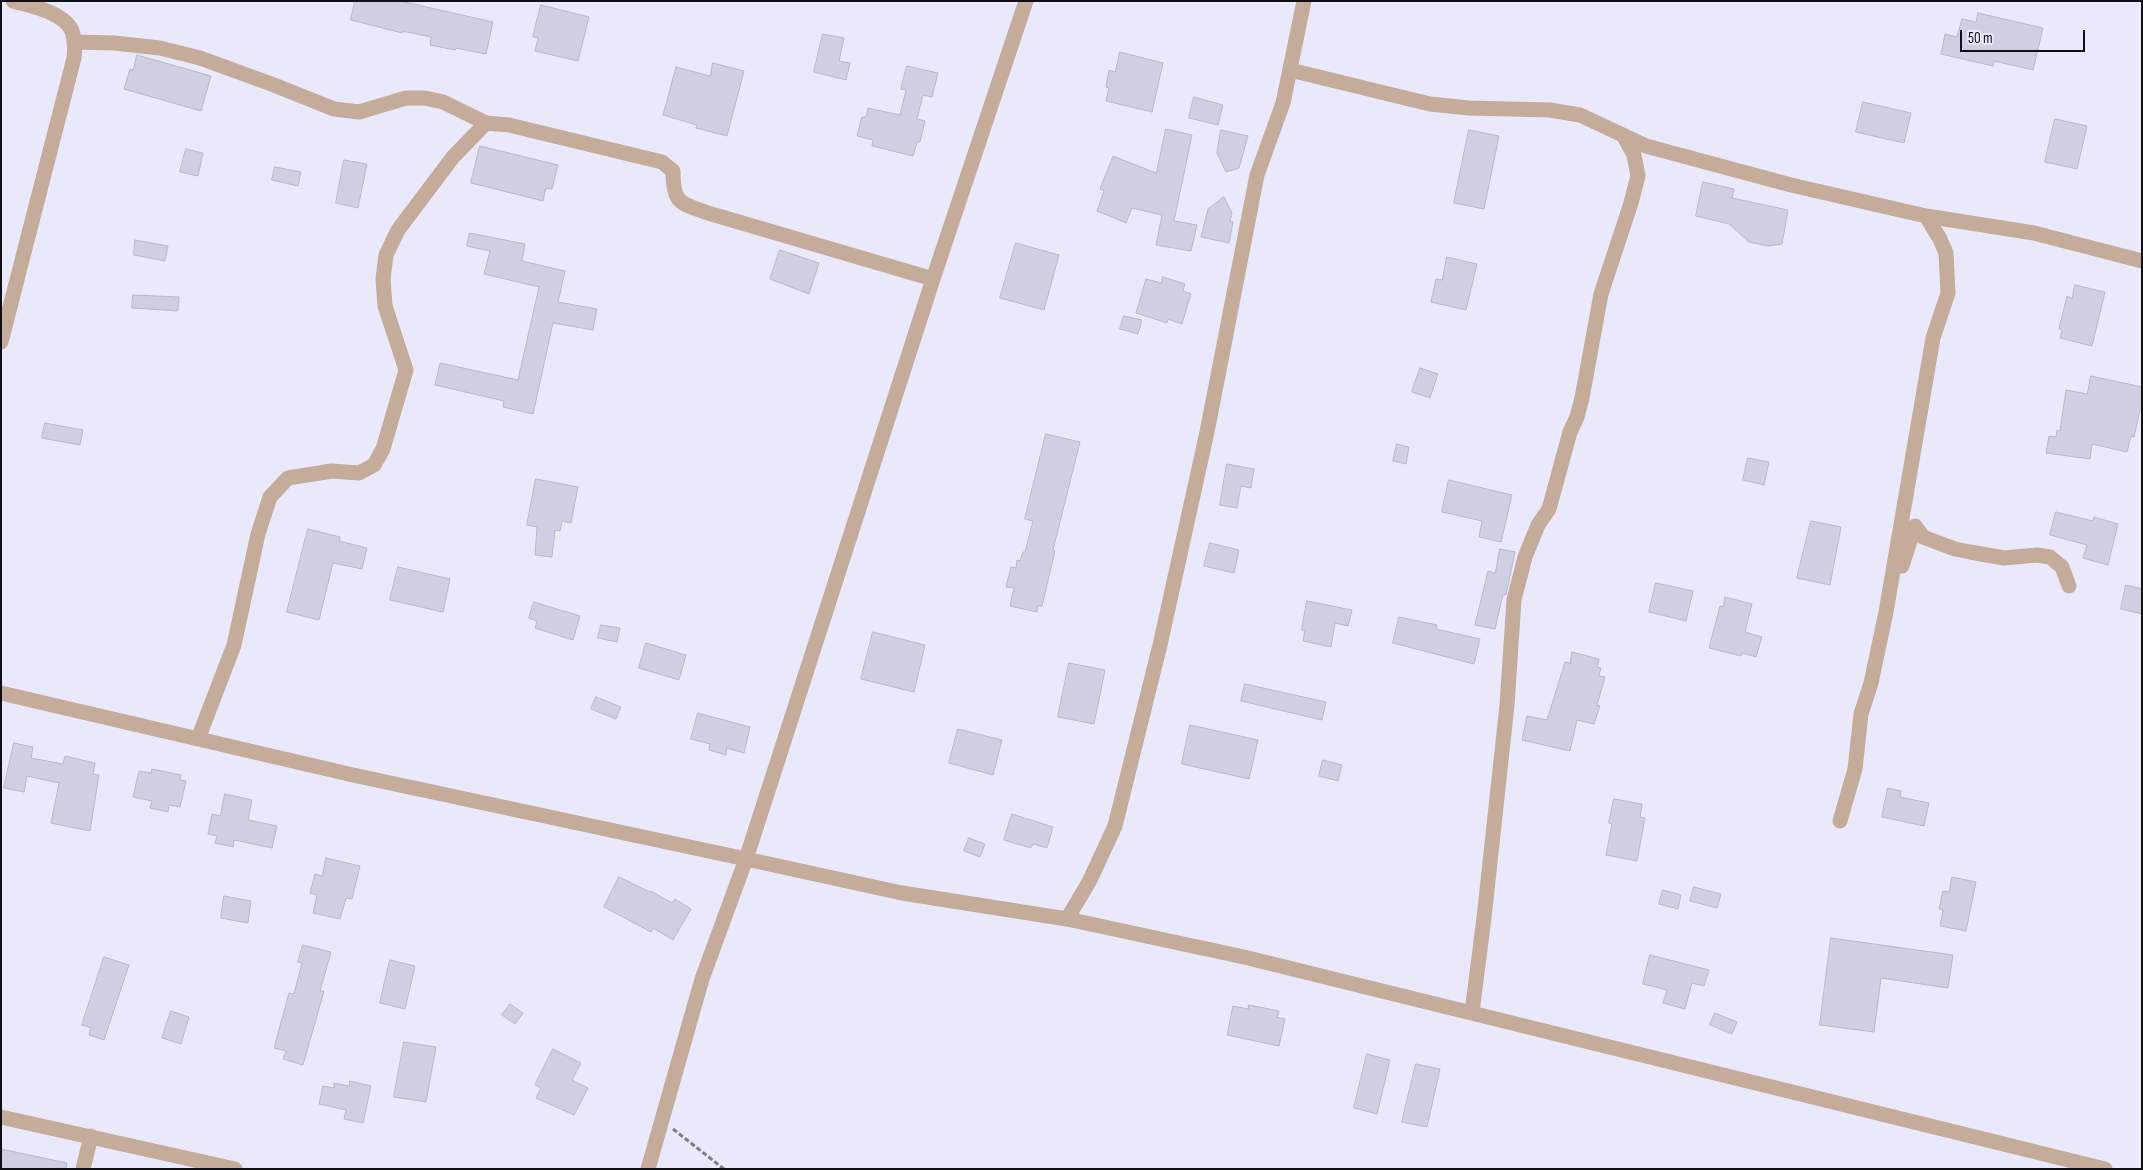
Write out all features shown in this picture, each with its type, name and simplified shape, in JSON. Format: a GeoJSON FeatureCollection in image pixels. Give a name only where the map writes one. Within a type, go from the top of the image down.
{"type":"FeatureCollection","features":[{"type":"Feature","properties":{"kind":"street"},"geometry":{"type":"LineString","coordinates":[[1,342],[74,58],[75,42],[71,29],[61,17],[13,1]]}},
{"type":"Feature","properties":{"kind":"street"},"geometry":{"type":"LineString","coordinates":[[648,1169],[702,979],[746,860],[933,279],[1026,1]]}},
{"type":"Feature","properties":{"kind":"street"},"geometry":{"type":"LineString","coordinates":[[1067,919],[1088,882],[1115,826],[1162,635],[1207,432],[1257,175],[1283,103],[1304,1]]}},
{"type":"Feature","properties":{"kind":"street"},"geometry":{"type":"LineString","coordinates":[[75,42],[114,43],[160,48],[200,58],[334,109],[359,112],[406,98],[425,98],[442,102],[486,123],[509,125],[662,162],[673,171],[676,198],[686,205],[708,214],[933,279]]}},
{"type":"Feature","properties":{"kind":"street"},"geometry":{"type":"LineString","coordinates":[[1290,70],[1430,104],[1469,108],[1550,110],[1580,115],[1646,146],[1791,185],[1926,216],[2034,234],[2142,262]]}},
{"type":"Feature","properties":{"kind":"street"},"geometry":{"type":"LineString","coordinates":[[198,739],[234,646],[258,534],[270,496],[288,478],[332,472],[359,474],[374,465],[383,449],[406,370],[385,306],[382,279],[386,255],[398,230],[453,157],[486,123]]}},
{"type":"Feature","properties":{"kind":"street"},"geometry":{"type":"LineString","coordinates":[[1472,1012],[1507,705],[1514,600],[1525,557],[1538,525],[1549,509],[1570,432],[1580,407],[1601,294],[1638,176],[1634,155],[1623,134]]}},
{"type":"Feature","properties":{"kind":"street"},"geometry":{"type":"LineString","coordinates":[[1840,821],[1855,768],[1861,714],[1871,683],[1886,612],[1933,338],[1948,292],[1946,253],[1940,238],[1926,216]]}},
{"type":"Feature","properties":{"kind":"street"},"geometry":{"type":"LineString","coordinates":[[1886,612],[1915,526],[1923,537],[1955,549],[2004,558],[2037,554],[2050,558],[2062,567],[2069,586]]}},
{"type":"Feature","properties":{"kind":"street"},"geometry":{"type":"LineString","coordinates":[[1,693],[354,775],[746,860],[902,892],[1067,919],[1244,957],[2105,1169]]}},
{"type":"Feature","properties":{"kind":"street"},"geometry":{"type":"LineString","coordinates":[[1,1117],[235,1169]]}},
{"type":"Feature","properties":{"kind":"street"},"geometry":{"type":"LineString","coordinates":[[83,1169],[91,1136]]}},
{"type":"Feature","properties":{"kind":"path"},"geometry":{"type":"LineString","coordinates":[[663,1120],[724,1169]]}},
{"type":"Feature","properties":{"kind":"building"},"geometry":{"type":"Polygon","coordinates":[[[355,1],[400,1],[493,22],[486,54],[430,45],[431,37],[402,31],[402,33],[351,20],[355,1]]]}},
{"type":"Feature","properties":{"kind":"building"},"geometry":{"type":"Polygon","coordinates":[[[541,5],[589,17],[578,61],[535,51],[538,38],[533,37],[541,5]]]}},
{"type":"Feature","properties":{"kind":"building"},"geometry":{"type":"Polygon","coordinates":[[[1978,13],[2043,28],[2033,70],[1994,61],[1993,66],[1941,54],[1945,34],[1957,37],[1962,19],[1976,22],[1978,13]]]}},
{"type":"Feature","properties":{"kind":"building"},"geometry":{"type":"Polygon","coordinates":[[[823,34],[844,38],[839,61],[850,63],[846,80],[814,72],[823,34]]]}},
{"type":"Feature","properties":{"kind":"building"},"geometry":{"type":"Polygon","coordinates":[[[1120,52],[1163,63],[1152,112],[1106,101],[1109,88],[1106,87],[1109,70],[1115,72],[1120,52]]]}},
{"type":"Feature","properties":{"kind":"building"},"geometry":{"type":"Polygon","coordinates":[[[137,55],[211,76],[201,111],[124,89],[130,69],[133,70],[137,55]]]}},
{"type":"Feature","properties":{"kind":"building"},"geometry":{"type":"Polygon","coordinates":[[[713,63],[744,71],[727,136],[696,128],[697,125],[663,115],[676,67],[710,76],[713,63]]]}},
{"type":"Feature","properties":{"kind":"building"},"geometry":{"type":"Polygon","coordinates":[[[907,66],[938,73],[932,97],[923,95],[917,119],[925,121],[920,142],[917,142],[913,156],[872,146],[873,140],[857,136],[862,117],[866,117],[868,108],[900,115],[906,90],[901,89],[907,66]]]}},
{"type":"Feature","properties":{"kind":"building"},"geometry":{"type":"Polygon","coordinates":[[[1194,97],[1223,105],[1218,125],[1189,118],[1194,97]]]}},
{"type":"Feature","properties":{"kind":"building"},"geometry":{"type":"Polygon","coordinates":[[[1863,102],[1911,113],[1904,143],[1856,132],[1863,102]]]}},
{"type":"Feature","properties":{"kind":"building"},"geometry":{"type":"Polygon","coordinates":[[[2055,119],[2087,126],[2077,169],[2045,162],[2055,119]]]}},
{"type":"Feature","properties":{"kind":"building"},"geometry":{"type":"Polygon","coordinates":[[[1166,129],[1192,135],[1174,221],[1197,225],[1191,251],[1156,245],[1162,215],[1132,208],[1126,223],[1097,211],[1104,191],[1100,189],[1113,156],[1156,173],[1166,129]]]}},
{"type":"Feature","properties":{"kind":"building"},"geometry":{"type":"Polygon","coordinates":[[[1221,130],[1248,136],[1239,168],[1226,172],[1217,153],[1221,130]]]}},
{"type":"Feature","properties":{"kind":"building"},"geometry":{"type":"Polygon","coordinates":[[[1469,130],[1499,136],[1484,209],[1454,203],[1469,130]]]}},
{"type":"Feature","properties":{"kind":"building"},"geometry":{"type":"Polygon","coordinates":[[[480,146],[558,165],[552,189],[546,188],[543,201],[471,183],[480,146]]]}},
{"type":"Feature","properties":{"kind":"building"},"geometry":{"type":"Polygon","coordinates":[[[186,149],[203,153],[198,176],[180,172],[186,149]]]}},
{"type":"Feature","properties":{"kind":"building"},"geometry":{"type":"Polygon","coordinates":[[[344,160],[367,164],[358,208],[336,203],[344,160]]]}},
{"type":"Feature","properties":{"kind":"building"},"geometry":{"type":"Polygon","coordinates":[[[275,167],[301,172],[298,186],[272,180],[275,167]]]}},
{"type":"Feature","properties":{"kind":"building"},"geometry":{"type":"Polygon","coordinates":[[[1703,182],[1734,189],[1732,198],[1788,210],[1782,244],[1768,246],[1749,242],[1729,224],[1696,216],[1703,182]]]}},
{"type":"Feature","properties":{"kind":"building"},"geometry":{"type":"Polygon","coordinates":[[[1224,197],[1232,213],[1230,221],[1233,222],[1229,243],[1201,237],[1208,209],[1224,197]]]}},
{"type":"Feature","properties":{"kind":"building"},"geometry":{"type":"Polygon","coordinates":[[[470,233],[525,244],[522,261],[565,271],[558,302],[597,309],[593,330],[553,323],[533,414],[503,407],[504,401],[435,385],[440,363],[518,380],[539,287],[484,274],[490,251],[467,246],[470,233]]]}},
{"type":"Feature","properties":{"kind":"building"},"geometry":{"type":"Polygon","coordinates":[[[135,240],[168,246],[165,261],[134,255],[135,240]]]}},
{"type":"Feature","properties":{"kind":"building"},"geometry":{"type":"Polygon","coordinates":[[[1016,243],[1059,255],[1044,310],[1000,298],[1016,243]]]}},
{"type":"Feature","properties":{"kind":"building"},"geometry":{"type":"Polygon","coordinates":[[[780,250],[819,263],[809,294],[770,279],[780,250]]]}},
{"type":"Feature","properties":{"kind":"building"},"geometry":{"type":"Polygon","coordinates":[[[1447,257],[1477,264],[1466,310],[1431,302],[1436,279],[1442,280],[1447,257]]]}},
{"type":"Feature","properties":{"kind":"building"},"geometry":{"type":"Polygon","coordinates":[[[1163,277],[1185,284],[1183,291],[1191,294],[1182,324],[1168,319],[1167,323],[1136,313],[1146,279],[1161,283],[1163,277]]]}},
{"type":"Feature","properties":{"kind":"building"},"geometry":{"type":"Polygon","coordinates":[[[2075,285],[2105,292],[2092,346],[2060,338],[2062,330],[2059,329],[2067,296],[2072,298],[2075,285]]]}},
{"type":"Feature","properties":{"kind":"building"},"geometry":{"type":"Polygon","coordinates":[[[133,295],[179,297],[178,311],[132,308],[133,295]]]}},
{"type":"Feature","properties":{"kind":"building"},"geometry":{"type":"Polygon","coordinates":[[[1124,316],[1142,320],[1138,334],[1120,329],[1124,316]]]}},
{"type":"Feature","properties":{"kind":"building"},"geometry":{"type":"Polygon","coordinates":[[[1420,368],[1438,374],[1430,398],[1412,392],[1420,368]]]}},
{"type":"Feature","properties":{"kind":"building"},"geometry":{"type":"Polygon","coordinates":[[[2091,376],[2142,387],[2142,411],[2140,410],[2134,437],[2131,436],[2127,452],[2092,444],[2090,459],[2046,453],[2049,436],[2056,437],[2057,430],[2060,431],[2066,390],[2087,394],[2091,376]]]}},
{"type":"Feature","properties":{"kind":"building"},"geometry":{"type":"Polygon","coordinates":[[[45,423],[83,430],[80,445],[42,438],[45,423]]]}},
{"type":"Feature","properties":{"kind":"building"},"geometry":{"type":"Polygon","coordinates":[[[1046,434],[1080,442],[1053,550],[1055,551],[1042,606],[1038,606],[1037,612],[1010,606],[1014,588],[1006,587],[1011,567],[1016,568],[1017,560],[1020,561],[1023,552],[1025,552],[1033,521],[1025,519],[1046,434]]]}},
{"type":"Feature","properties":{"kind":"building"},"geometry":{"type":"Polygon","coordinates":[[[1397,444],[1409,447],[1406,464],[1393,461],[1397,444]]]}},
{"type":"Feature","properties":{"kind":"building"},"geometry":{"type":"Polygon","coordinates":[[[1748,458],[1769,462],[1764,485],[1743,480],[1748,458]]]}},
{"type":"Feature","properties":{"kind":"building"},"geometry":{"type":"Polygon","coordinates":[[[1227,464],[1254,469],[1251,488],[1241,486],[1237,508],[1220,505],[1227,464]]]}},
{"type":"Feature","properties":{"kind":"building"},"geometry":{"type":"Polygon","coordinates":[[[536,479],[578,487],[571,523],[562,521],[560,531],[555,530],[552,557],[535,555],[537,527],[527,525],[536,479]]]}},
{"type":"Feature","properties":{"kind":"building"},"geometry":{"type":"Polygon","coordinates":[[[1449,480],[1512,495],[1501,542],[1479,537],[1482,521],[1442,512],[1449,480]]]}},
{"type":"Feature","properties":{"kind":"building"},"geometry":{"type":"Polygon","coordinates":[[[2056,512],[2093,521],[2094,517],[2118,524],[2108,565],[2083,558],[2087,545],[2050,535],[2056,512]]]}},
{"type":"Feature","properties":{"kind":"building"},"geometry":{"type":"Polygon","coordinates":[[[1811,521],[1841,527],[1830,585],[1797,578],[1811,521]]]}},
{"type":"Feature","properties":{"kind":"building"},"geometry":{"type":"Polygon","coordinates":[[[308,529],[340,537],[339,541],[367,548],[362,569],[333,563],[319,620],[287,612],[308,529]]]}},
{"type":"Feature","properties":{"kind":"building"},"geometry":{"type":"Polygon","coordinates":[[[1210,543],[1239,550],[1234,573],[1204,566],[1210,543]]]}},
{"type":"Feature","properties":{"kind":"building"},"geometry":{"type":"Polygon","coordinates":[[[1500,549],[1515,552],[1506,595],[1503,594],[1495,629],[1475,625],[1488,571],[1495,573],[1500,549]]]}},
{"type":"Feature","properties":{"kind":"building"},"geometry":{"type":"Polygon","coordinates":[[[398,567],[450,579],[443,612],[390,600],[398,567]]]}},
{"type":"Feature","properties":{"kind":"building"},"geometry":{"type":"Polygon","coordinates":[[[1656,583],[1693,591],[1686,621],[1649,612],[1656,583]]]}},
{"type":"Feature","properties":{"kind":"building"},"geometry":{"type":"Polygon","coordinates":[[[2126,585],[2142,589],[2142,614],[2121,609],[2126,585]]]}},
{"type":"Feature","properties":{"kind":"building"},"geometry":{"type":"Polygon","coordinates":[[[1725,597],[1752,604],[1745,632],[1762,637],[1756,657],[1742,653],[1741,656],[1709,648],[1720,606],[1723,607],[1725,597]]]}},
{"type":"Feature","properties":{"kind":"building"},"geometry":{"type":"Polygon","coordinates":[[[1307,601],[1352,610],[1348,626],[1335,623],[1331,647],[1303,641],[1305,630],[1302,630],[1307,601]]]}},
{"type":"Feature","properties":{"kind":"building"},"geometry":{"type":"Polygon","coordinates":[[[534,602],[580,616],[573,640],[535,628],[537,621],[529,618],[534,602]]]}},
{"type":"Feature","properties":{"kind":"building"},"geometry":{"type":"Polygon","coordinates":[[[1399,617],[1437,625],[1436,629],[1480,639],[1474,664],[1393,643],[1399,617]]]}},
{"type":"Feature","properties":{"kind":"building"},"geometry":{"type":"Polygon","coordinates":[[[601,625],[620,628],[617,642],[598,638],[601,625]]]}},
{"type":"Feature","properties":{"kind":"building"},"geometry":{"type":"Polygon","coordinates":[[[873,632],[925,645],[914,692],[861,679],[873,632]]]}},
{"type":"Feature","properties":{"kind":"building"},"geometry":{"type":"Polygon","coordinates":[[[646,643],[686,655],[679,680],[639,668],[646,643]]]}},
{"type":"Feature","properties":{"kind":"building"},"geometry":{"type":"Polygon","coordinates":[[[1572,652],[1599,659],[1597,667],[1601,668],[1599,676],[1605,677],[1597,705],[1600,706],[1594,724],[1577,720],[1570,751],[1522,740],[1527,716],[1547,720],[1565,662],[1570,663],[1572,652]]]}},
{"type":"Feature","properties":{"kind":"building"},"geometry":{"type":"Polygon","coordinates":[[[1069,663],[1105,670],[1094,724],[1058,717],[1069,663]]]}},
{"type":"Feature","properties":{"kind":"building"},"geometry":{"type":"Polygon","coordinates":[[[1245,684],[1326,702],[1322,720],[1241,701],[1245,684]]]}},
{"type":"Feature","properties":{"kind":"building"},"geometry":{"type":"Polygon","coordinates":[[[596,697],[621,707],[616,719],[591,709],[596,697]]]}},
{"type":"Feature","properties":{"kind":"building"},"geometry":{"type":"Polygon","coordinates":[[[698,713],[750,727],[744,753],[727,748],[726,755],[709,750],[710,744],[691,739],[698,713]]]}},
{"type":"Feature","properties":{"kind":"building"},"geometry":{"type":"Polygon","coordinates":[[[1190,725],[1258,740],[1249,779],[1182,764],[1190,725]]]}},
{"type":"Feature","properties":{"kind":"building"},"geometry":{"type":"Polygon","coordinates":[[[958,729],[1002,740],[993,775],[949,763],[958,729]]]}},
{"type":"Feature","properties":{"kind":"building"},"geometry":{"type":"Polygon","coordinates":[[[14,743],[33,747],[31,758],[63,764],[65,756],[95,763],[93,774],[99,775],[90,831],[51,823],[59,783],[27,776],[24,792],[4,788],[14,743]]]}},
{"type":"Feature","properties":{"kind":"building"},"geometry":{"type":"Polygon","coordinates":[[[1323,760],[1342,765],[1338,781],[1319,776],[1323,760]]]}},
{"type":"Feature","properties":{"kind":"building"},"geometry":{"type":"Polygon","coordinates":[[[152,769],[181,775],[180,780],[186,781],[180,807],[169,805],[168,812],[150,808],[152,801],[133,797],[139,771],[151,773],[152,769]]]}},
{"type":"Feature","properties":{"kind":"building"},"geometry":{"type":"Polygon","coordinates":[[[1888,788],[1901,791],[1900,797],[1929,803],[1924,826],[1882,817],[1888,788]]]}},
{"type":"Feature","properties":{"kind":"building"},"geometry":{"type":"Polygon","coordinates":[[[225,794],[252,800],[248,820],[277,826],[272,848],[234,840],[233,847],[215,843],[217,836],[208,834],[212,814],[220,816],[225,794]]]}},
{"type":"Feature","properties":{"kind":"building"},"geometry":{"type":"Polygon","coordinates":[[[1614,799],[1642,804],[1640,817],[1645,818],[1637,861],[1606,855],[1612,824],[1609,823],[1614,799]]]}},
{"type":"Feature","properties":{"kind":"building"},"geometry":{"type":"Polygon","coordinates":[[[1012,814],[1053,827],[1047,848],[1033,844],[1031,848],[1004,840],[1012,814]]]}},
{"type":"Feature","properties":{"kind":"building"},"geometry":{"type":"Polygon","coordinates":[[[969,838],[985,844],[980,857],[964,851],[969,838]]]}},
{"type":"Feature","properties":{"kind":"building"},"geometry":{"type":"Polygon","coordinates":[[[326,858],[360,866],[352,899],[346,898],[340,919],[313,913],[317,895],[310,893],[315,874],[322,876],[326,858]]]}},
{"type":"Feature","properties":{"kind":"building"},"geometry":{"type":"Polygon","coordinates":[[[619,877],[651,891],[672,903],[675,899],[691,909],[673,940],[653,928],[651,932],[604,907],[619,877]]]}},
{"type":"Feature","properties":{"kind":"building"},"geometry":{"type":"Polygon","coordinates":[[[1952,877],[1976,882],[1966,931],[1940,926],[1943,910],[1939,909],[1943,891],[1949,892],[1952,877]]]}},
{"type":"Feature","properties":{"kind":"building"},"geometry":{"type":"Polygon","coordinates":[[[1694,887],[1721,894],[1717,908],[1690,901],[1694,887]]]}},
{"type":"Feature","properties":{"kind":"building"},"geometry":{"type":"Polygon","coordinates":[[[1663,890],[1681,895],[1678,909],[1659,904],[1663,890]]]}},
{"type":"Feature","properties":{"kind":"building"},"geometry":{"type":"Polygon","coordinates":[[[224,896],[251,901],[248,923],[221,918],[224,896]]]}},
{"type":"Feature","properties":{"kind":"building"},"geometry":{"type":"Polygon","coordinates":[[[1831,938],[1953,955],[1948,988],[1881,978],[1874,1032],[1820,1025],[1831,938]]]}},
{"type":"Feature","properties":{"kind":"building"},"geometry":{"type":"Polygon","coordinates":[[[303,945],[331,952],[320,991],[324,991],[303,1065],[283,1059],[286,1051],[274,1048],[289,993],[294,994],[302,963],[298,962],[303,945]]]}},
{"type":"Feature","properties":{"kind":"building"},"geometry":{"type":"Polygon","coordinates":[[[1650,955],[1709,970],[1704,986],[1692,983],[1685,1009],[1663,1003],[1667,990],[1643,984],[1650,955]]]}},
{"type":"Feature","properties":{"kind":"building"},"geometry":{"type":"Polygon","coordinates":[[[104,957],[129,965],[104,1040],[89,1035],[91,1028],[82,1025],[104,957]]]}},
{"type":"Feature","properties":{"kind":"building"},"geometry":{"type":"Polygon","coordinates":[[[390,960],[415,966],[405,1009],[380,1003],[390,960]]]}},
{"type":"Feature","properties":{"kind":"building"},"geometry":{"type":"Polygon","coordinates":[[[510,1004],[523,1013],[515,1024],[502,1015],[510,1004]]]}},
{"type":"Feature","properties":{"kind":"building"},"geometry":{"type":"Polygon","coordinates":[[[1249,1005],[1279,1011],[1277,1017],[1285,1019],[1279,1046],[1227,1035],[1233,1006],[1248,1009],[1249,1005]]]}},
{"type":"Feature","properties":{"kind":"building"},"geometry":{"type":"Polygon","coordinates":[[[171,1011],[189,1017],[181,1044],[162,1038],[171,1011]]]}},
{"type":"Feature","properties":{"kind":"building"},"geometry":{"type":"Polygon","coordinates":[[[1715,1013],[1737,1022],[1732,1034],[1710,1025],[1715,1013]]]}},
{"type":"Feature","properties":{"kind":"building"},"geometry":{"type":"Polygon","coordinates":[[[404,1042],[436,1047],[426,1102],[394,1097],[404,1042]]]}},
{"type":"Feature","properties":{"kind":"building"},"geometry":{"type":"Polygon","coordinates":[[[553,1049],[581,1063],[572,1080],[588,1088],[574,1115],[536,1098],[541,1088],[535,1085],[553,1049]]]}},
{"type":"Feature","properties":{"kind":"building"},"geometry":{"type":"Polygon","coordinates":[[[1367,1054],[1390,1060],[1377,1114],[1354,1108],[1367,1054]]]}},
{"type":"Feature","properties":{"kind":"building"},"geometry":{"type":"Polygon","coordinates":[[[1416,1064],[1440,1069],[1427,1127],[1402,1122],[1416,1064]]]}},
{"type":"Feature","properties":{"kind":"building"},"geometry":{"type":"Polygon","coordinates":[[[350,1081],[371,1086],[363,1123],[344,1119],[346,1110],[319,1104],[323,1086],[334,1088],[334,1083],[349,1086],[350,1081]]]}},
{"type":"Feature","properties":{"kind":"building"},"geometry":{"type":"Polygon","coordinates":[[[1,1149],[67,1163],[66,1169],[1,1169],[1,1149]]]}}]}
